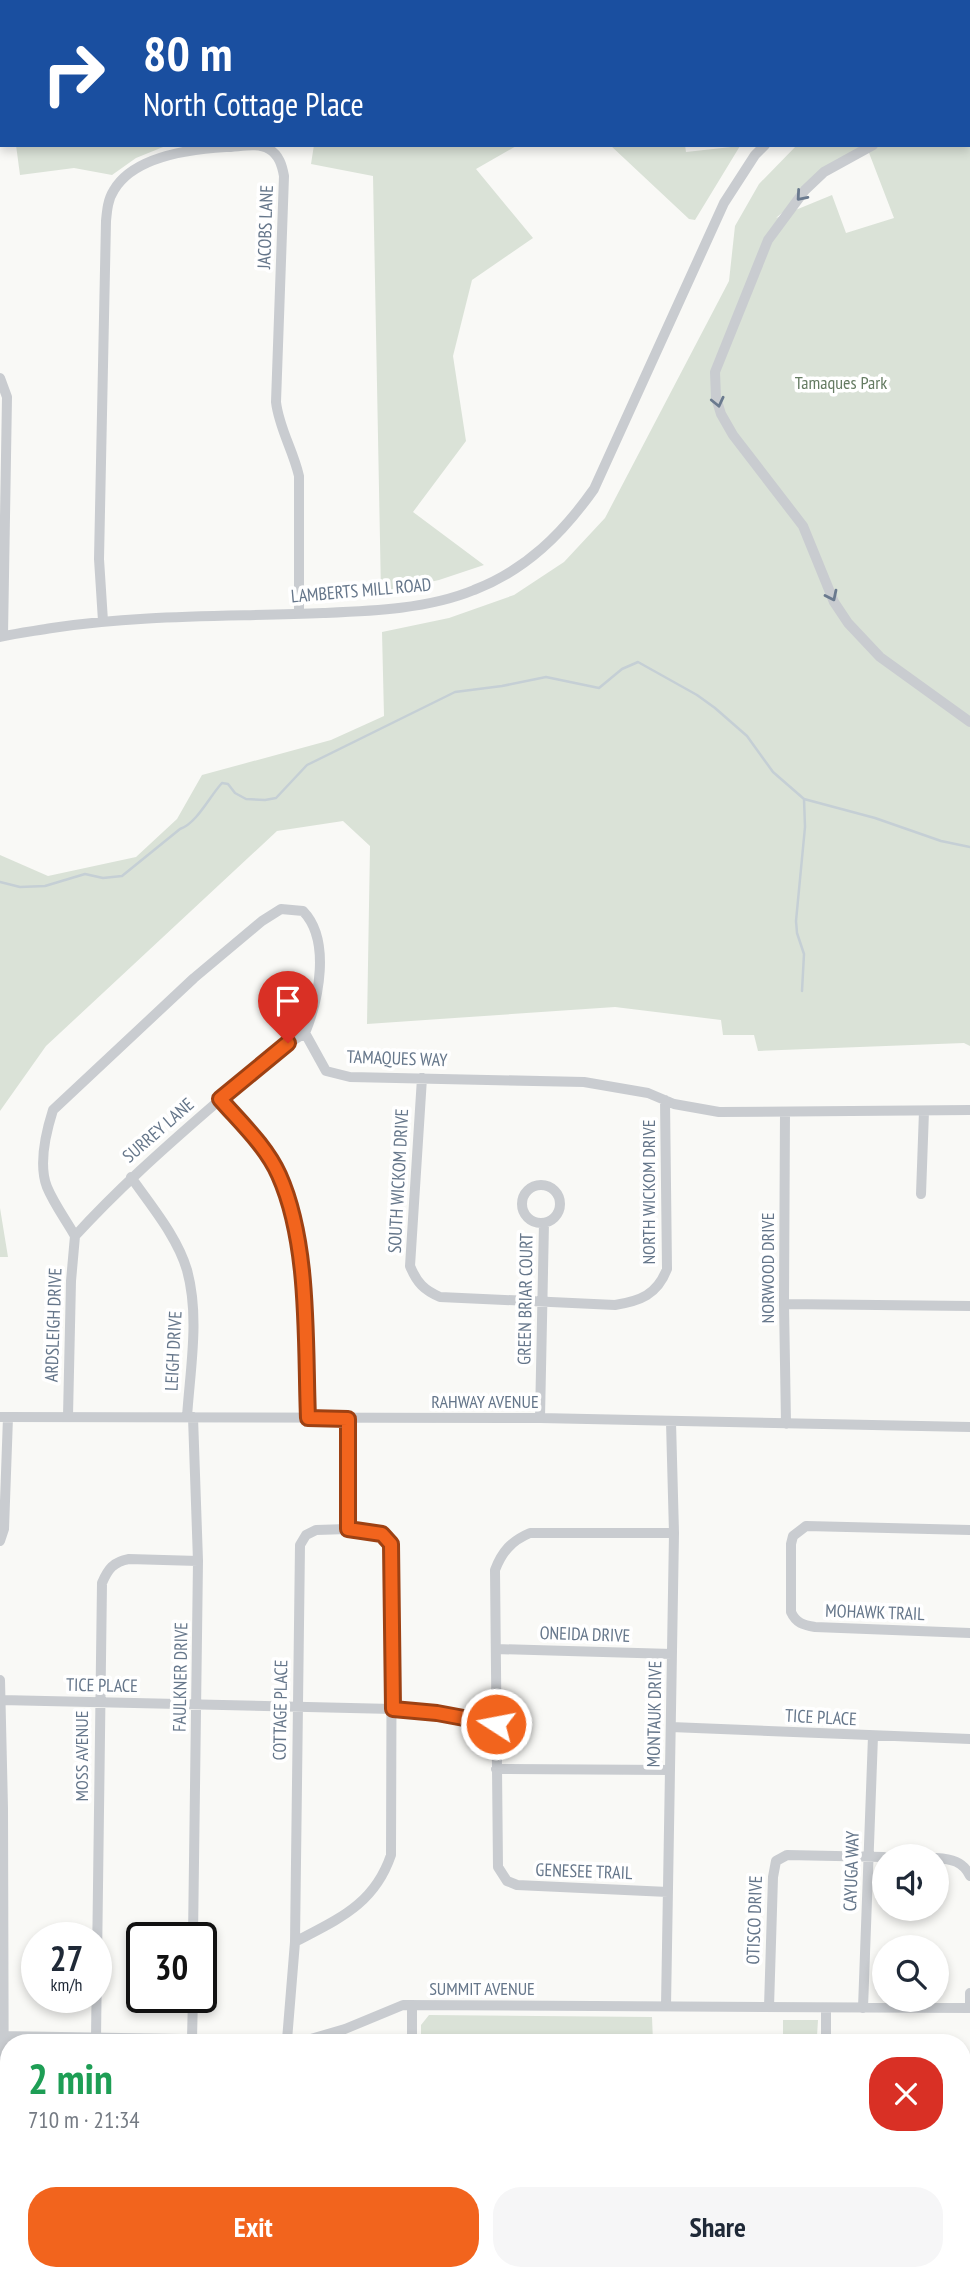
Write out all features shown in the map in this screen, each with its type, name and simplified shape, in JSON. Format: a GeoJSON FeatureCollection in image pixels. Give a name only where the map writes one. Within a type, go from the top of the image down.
{"type":"FeatureCollection","features":[{"type":"Feature","properties":{"kind":"street","name":"JACOBS LANE"},"geometry":{"type":"LineString","coordinates":[[103,621],[99,545],[106,221],[109,199],[115,187],[127,175],[165,156],[191,150],[236,147]]}},
{"type":"Feature","properties":{"kind":"street","name":"JACOBS LANE"},"geometry":{"type":"LineString","coordinates":[[265,147],[271,149],[282,165],[284,176],[276,402],[278,419],[296,461],[299,476],[299,614]]}},
{"type":"Feature","properties":{"kind":"street"},"geometry":{"type":"LineString","coordinates":[[869,147],[824,172],[786,213],[768,240],[715,372],[716,398],[721,414],[733,435],[803,526],[834,602],[848,623],[880,657],[970,722]]}},
{"type":"Feature","properties":{"kind":"street","name":"LAMBERTS MILL ROAD"},"geometry":{"type":"LineString","coordinates":[[2,636],[103,621],[356,612],[434,602],[474,591],[505,576],[552,541],[575,517],[594,489],[724,203],[756,150]]}},
{"type":"Feature","properties":{"kind":"street"},"geometry":{"type":"LineString","coordinates":[[0,378],[7,397],[2,636]]}},
{"type":"Feature","properties":{"kind":"street"},"geometry":{"type":"LineString","coordinates":[[75,1236],[47,1187],[44,1173],[52,1110],[194,978],[262,921],[281,909],[303,911],[312,920],[319,948],[316,993],[305,1033]]}},
{"type":"Feature","properties":{"kind":"street","name":"TAMAQUES WAY"},"geometry":{"type":"LineString","coordinates":[[305,1033],[326,1071],[351,1077],[584,1082],[648,1093],[665,1100],[719,1112],[970,1110]]}},
{"type":"Feature","properties":{"kind":"street","name":"SURREY LANE"},"geometry":{"type":"LineString","coordinates":[[75,1236],[131,1177],[220,1099],[288,1043],[305,1033]]}},
{"type":"Feature","properties":{"kind":"street","name":"SOUTH WICKOM DRIVE"},"geometry":{"type":"LineString","coordinates":[[422,1077],[410,1266],[417,1281],[426,1291],[440,1297],[541,1302]]}},
{"type":"Feature","properties":{"kind":"street"},"geometry":{"type":"LineString","coordinates":[[220,1099],[273,1164],[293,1214],[302,1271],[308,1418]]}},
{"type":"Feature","properties":{"kind":"street","name":"NORTH WICKOM DRIVE"},"geometry":{"type":"LineString","coordinates":[[541,1302],[615,1305],[634,1302],[662,1284],[667,1269],[665,1100]]}},
{"type":"Feature","properties":{"kind":"street"},"geometry":{"type":"LineString","coordinates":[[921,1194],[924,1111]]}},
{"type":"Feature","properties":{"kind":"street","name":"NORWOOD DRIVE"},"geometry":{"type":"LineString","coordinates":[[785,1112],[783,1304],[786,1424]]}},
{"type":"Feature","properties":{"kind":"street","name":"LEIGH DRIVE"},"geometry":{"type":"LineString","coordinates":[[131,1177],[168,1231],[187,1269],[194,1307],[190,1417]]}},
{"type":"Feature","properties":{"kind":"street","name":"GREEN BRIAR COURT"},"geometry":{"type":"LineString","coordinates":[[540,1418],[544,1223]]}},
{"type":"Feature","properties":{"kind":"street","name":"ARDSLEIGH DRIVE"},"geometry":{"type":"LineString","coordinates":[[68,1416],[71,1280],[75,1236]]}},
{"type":"Feature","properties":{"kind":"street"},"geometry":{"type":"LineString","coordinates":[[783,1304],[970,1306]]}},
{"type":"Feature","properties":{"kind":"street"},"geometry":{"type":"LineString","coordinates":[[0,1541],[4,1529],[4,1417]]}},
{"type":"Feature","properties":{"kind":"street","name":"RAHWAY AVENUE"},"geometry":{"type":"LineString","coordinates":[[4,1417],[540,1418],[970,1427]]}},
{"type":"Feature","properties":{"kind":"street","name":"FAULKNER DRIVE"},"geometry":{"type":"LineString","coordinates":[[190,1417],[198,1561],[193,1922]]}},
{"type":"Feature","properties":{"kind":"street"},"geometry":{"type":"LineString","coordinates":[[348,1419],[348,1529]]}},
{"type":"Feature","properties":{"kind":"street","name":"MONTAUK DRIVE"},"geometry":{"type":"LineString","coordinates":[[666,2006],[673,1654],[671,1422]]}},
{"type":"Feature","properties":{"kind":"street","name":"MOHAWK TRAIL"},"geometry":{"type":"LineString","coordinates":[[970,1530],[806,1526],[793,1536],[791,1544],[790,1612],[794,1620],[815,1627],[970,1633]]}},
{"type":"Feature","properties":{"kind":"street","name":"COTTAGE PLACE"},"geometry":{"type":"LineString","coordinates":[[287,2034],[295,1942],[300,1545],[306,1535],[316,1530],[348,1529],[382,1534],[391,1544],[391,1855],[385,1873],[364,1901],[295,1942]]}},
{"type":"Feature","properties":{"kind":"street","name":"GENESEE TRAIL"},"geometry":{"type":"LineString","coordinates":[[668,1892],[533,1887],[507,1881],[498,1867],[495,1570],[506,1548],[517,1538],[530,1533],[674,1533]]}},
{"type":"Feature","properties":{"kind":"street","name":"MOSS AVENUE"},"geometry":{"type":"LineString","coordinates":[[96,2034],[100,1592],[108,1568],[119,1561],[198,1561]]}},
{"type":"Feature","properties":{"kind":"street","name":"ONEIDA DRIVE"},"geometry":{"type":"LineString","coordinates":[[496,1649],[673,1654]]}},
{"type":"Feature","properties":{"kind":"street"},"geometry":{"type":"LineString","coordinates":[[0,1680],[1,2034]]}},
{"type":"Feature","properties":{"kind":"street","name":"TICE PLACE"},"geometry":{"type":"LineString","coordinates":[[1,1700],[393,1709],[437,1713],[496,1724]]}},
{"type":"Feature","properties":{"kind":"street","name":"TICE PLACE"},"geometry":{"type":"LineString","coordinates":[[671,1727],[970,1739]]}},
{"type":"Feature","properties":{"kind":"street","name":"CAYUGA WAY"},"geometry":{"type":"LineString","coordinates":[[863,2008],[873,1736]]}},
{"type":"Feature","properties":{"kind":"street"},"geometry":{"type":"LineString","coordinates":[[496,1769],[670,1770]]}},
{"type":"Feature","properties":{"kind":"street","name":"OTISCO DRIVE"},"geometry":{"type":"LineString","coordinates":[[769,2007],[773,1877],[776,1861],[787,1855],[869,1857]]}},
{"type":"Feature","properties":{"kind":"street"},"geometry":{"type":"LineString","coordinates":[[949,1861],[960,1863],[970,1876]]}},
{"type":"Feature","properties":{"kind":"street"},"geometry":{"type":"LineString","coordinates":[[970,1993],[970,2008]]}},
{"type":"Feature","properties":{"kind":"street"},"geometry":{"type":"LineString","coordinates":[[412,2005],[412,2034]]}},
{"type":"Feature","properties":{"kind":"street","name":"SUMMIT AVENUE"},"geometry":{"type":"LineString","coordinates":[[331,2034],[393,2007],[412,2005],[970,2008]]}},
{"type":"Feature","properties":{"kind":"street"},"geometry":{"type":"LineString","coordinates":[[826,2008],[826,2034]]}},
{"type":"Feature","properties":{"kind":"street"},"geometry":{"type":"LineString","coordinates":[[192,2013],[192,2034]]}},
{"type":"Feature","properties":{"kind":"green space"},"geometry":{"type":"Polygon","coordinates":[[[16,147],[163,147],[136,158],[112,175],[74,168],[20,175],[16,147]]]}},
{"type":"Feature","properties":{"kind":"green space"},"geometry":{"type":"Polygon","coordinates":[[[314,147],[514,147],[476,169],[533,238],[472,280],[453,356],[466,441],[413,512],[484,565],[439,580],[381,593],[373,176],[311,164],[314,147]]]}},
{"type":"Feature","properties":{"kind":"green space"},"geometry":{"type":"Polygon","coordinates":[[[612,147],[685,147],[686,152],[739,147],[695,220],[689,219],[612,147]]]}},
{"type":"Feature","properties":{"kind":"green space","name":"Tamaques Park"},"geometry":{"type":"Polygon","coordinates":[[[795,147],[860,147],[776,218],[832,195],[846,233],[894,218],[867,147],[970,147],[970,1046],[964,1043],[758,1051],[754,1035],[723,1035],[721,1020],[615,1007],[367,1024],[370,846],[343,821],[277,831],[46,1046],[0,1111],[0,855],[48,876],[136,857],[177,819],[202,775],[331,740],[384,716],[382,632],[449,618],[514,595],[564,562],[605,518],[729,281],[735,226],[759,184],[795,147]]]}},
{"type":"Feature","properties":{"kind":"green space"},"geometry":{"type":"Polygon","coordinates":[[[0,1208],[8,1257],[0,1257],[0,1208]]]}},
{"type":"Feature","properties":{"kind":"green space"},"geometry":{"type":"Polygon","coordinates":[[[429,2015],[652,2017],[653,2034],[421,2034],[421,2025],[429,2015]]]}},
{"type":"Feature","properties":{"kind":"green space"},"geometry":{"type":"Polygon","coordinates":[[[783,2020],[818,2020],[817,2034],[783,2034],[783,2020]]]}},
{"type":"Feature","properties":{"kind":"waterway"},"geometry":{"type":"LineString","coordinates":[[0,882],[20,887],[45,886],[85,874],[103,878],[122,876],[192,821],[222,783],[228,784],[235,793],[246,799],[276,798],[307,765],[455,692],[546,677],[599,688],[622,669],[638,662],[715,708],[747,736],[773,772],[804,799],[875,818],[941,841],[970,847]]}},
{"type":"Feature","properties":{"kind":"waterway"},"geometry":{"type":"LineString","coordinates":[[802,991],[804,954],[796,921],[805,827],[804,799]]}},
{"type":"Feature","properties":{"kind":"route"},"geometry":{"type":"LineString","coordinates":[[288,1043],[220,1099],[270,1159],[279,1174],[293,1214],[302,1271],[308,1418],[348,1419],[348,1529],[376,1531],[391,1544],[393,1709],[437,1713],[496,1724]]}}]}
